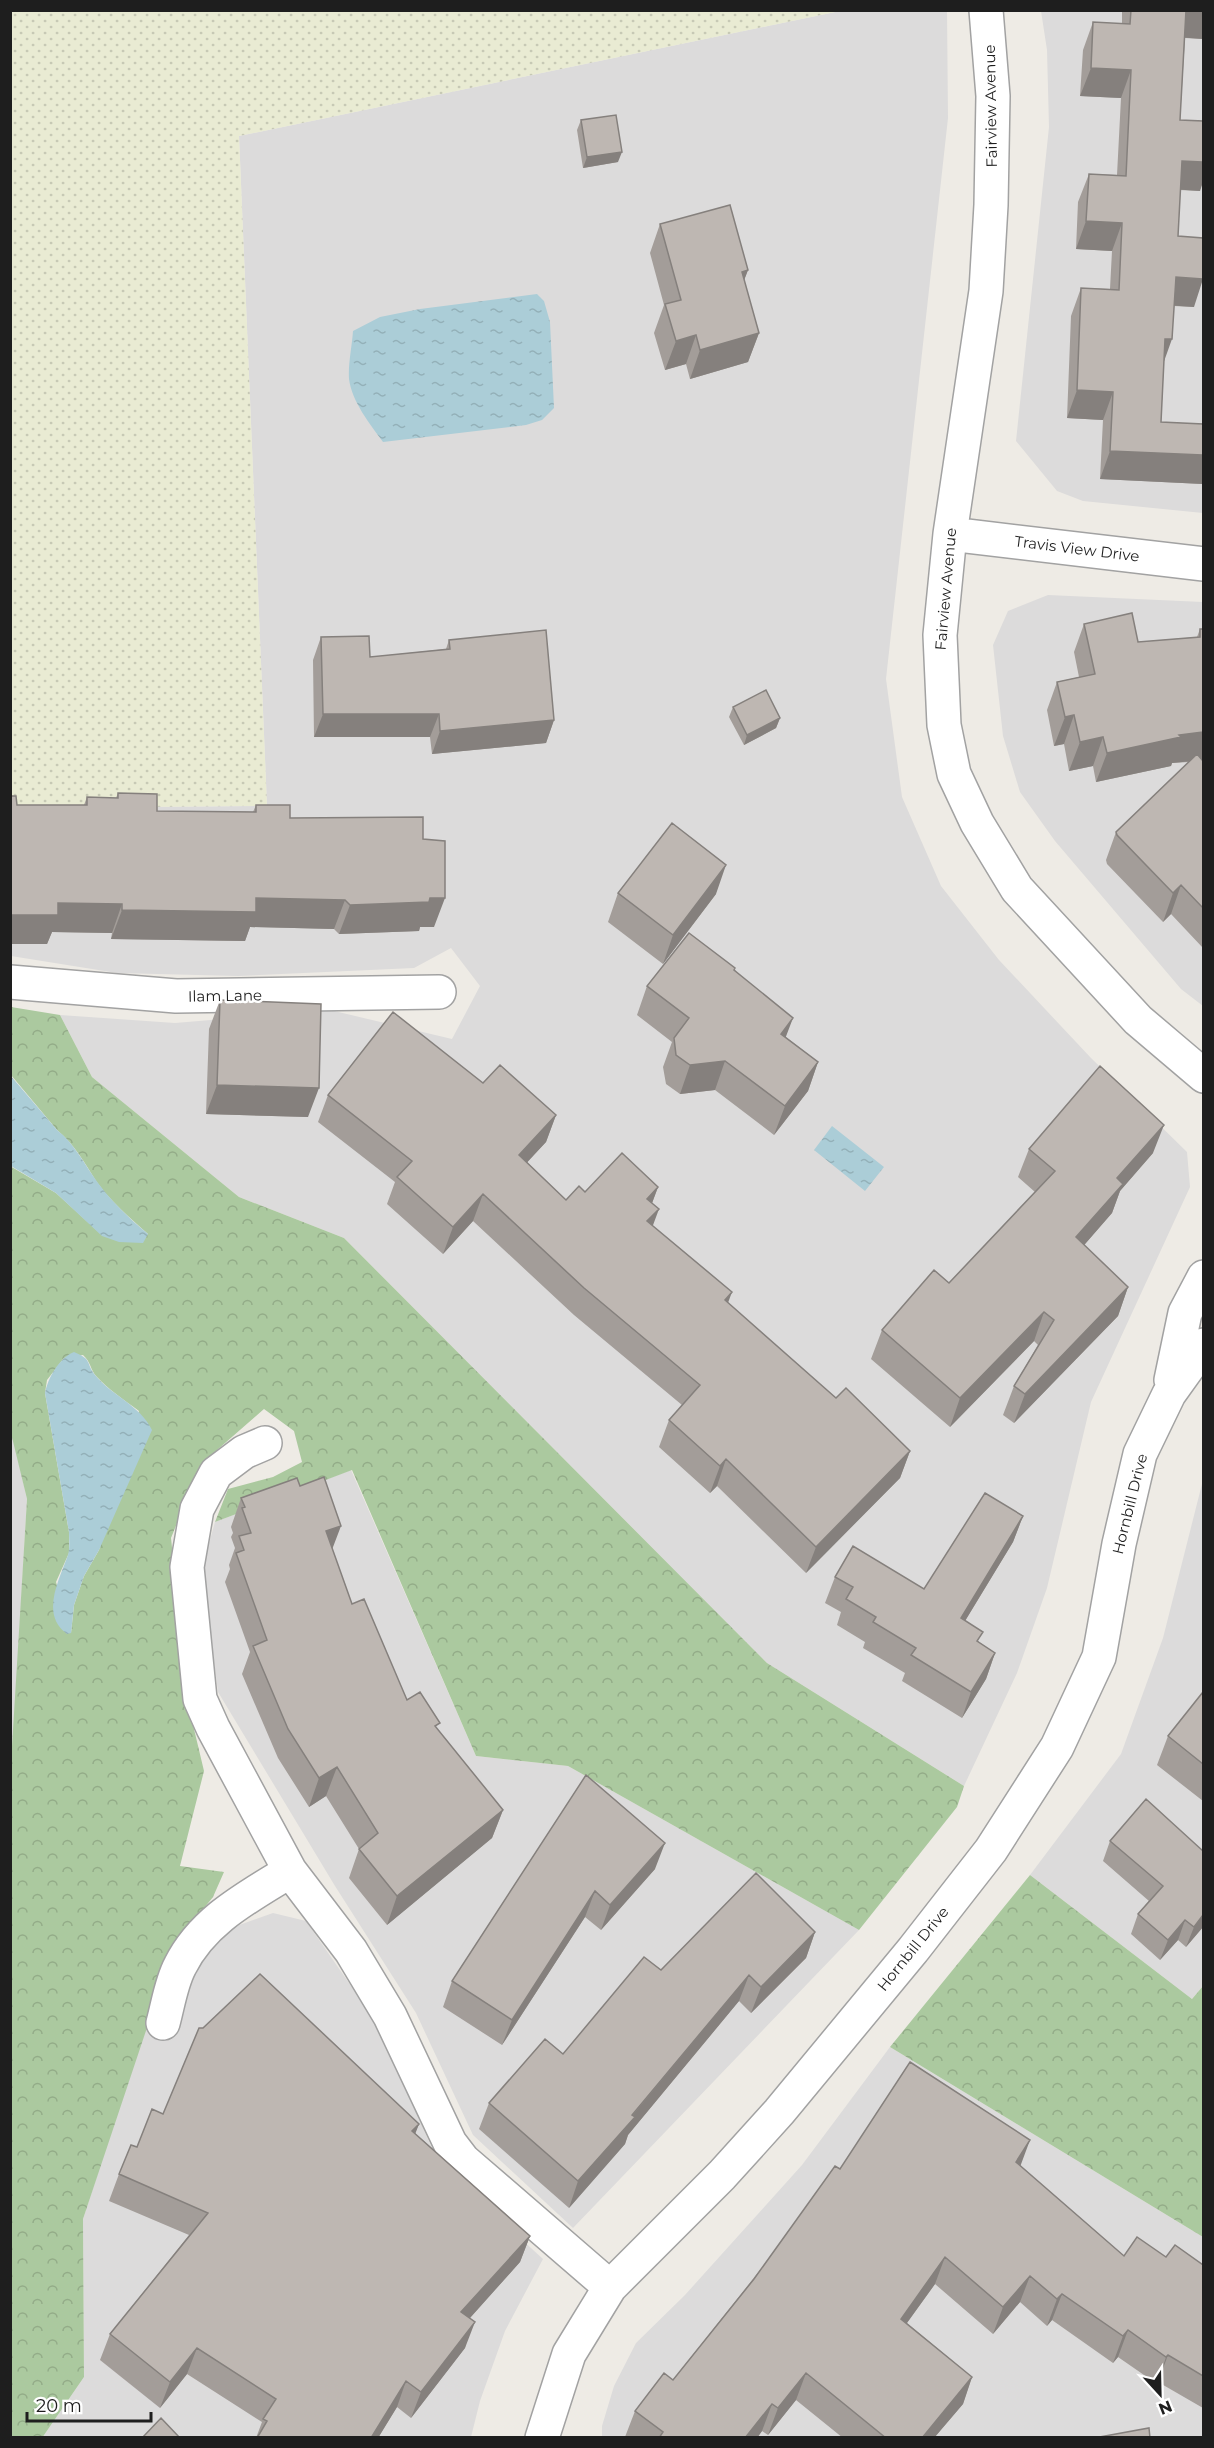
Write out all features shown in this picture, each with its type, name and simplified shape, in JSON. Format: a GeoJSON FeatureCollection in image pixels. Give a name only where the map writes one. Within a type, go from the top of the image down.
{"type":"FeatureCollection","features":[{"type":"Feature","properties":{"kind":"street","name":"Fairview Avenue"},"geometry":{"type":"LineString","coordinates":[[986,10],[993,96],[994,143],[986,291],[950,534],[940,635],[944,725],[954,774],[977,823],[1017,890],[1138,1020],[1203,1076]]}},
{"type":"Feature","properties":{"kind":"street","name":"Travis View Drive"},"geometry":{"type":"LineString","coordinates":[[950,534],[1203,564]]}},
{"type":"Feature","properties":{"kind":"street","name":"Ilam Lane"},"geometry":{"type":"LineString","coordinates":[[10,982],[176,996],[439,992]]}},
{"type":"Feature","properties":{"kind":"street","name":"Hornbill Drive"},"geometry":{"type":"LineString","coordinates":[[1168,1394],[1185,1313],[1203,1276]]}},
{"type":"Feature","properties":{"kind":"street","name":"Hornbill Drive"},"geometry":{"type":"LineString","coordinates":[[542,2438],[569,2354],[610,2287],[722,2175],[819,2064],[913,1950],[991,1850],[1057,1747],[1099,1656],[1119,1544],[1140,1454],[1168,1394],[1203,1345]]}},
{"type":"Feature","properties":{"kind":"street"},"geometry":{"type":"LineString","coordinates":[[265,1443],[244,1452],[216,1473],[197,1509],[187,1567],[200,1699],[213,1728],[290,1871],[351,1951],[390,2016],[450,2143],[463,2160],[610,2287]]}},
{"type":"Feature","properties":{"kind":"street"},"geometry":{"type":"LineString","coordinates":[[163,2024],[179,1968],[192,1946],[212,1923],[231,1907],[290,1871]]}},
{"type":"Feature","properties":{"kind":"shaded area"},"geometry":{"type":"Polygon","coordinates":[[[840,11],[947,11],[948,118],[886,679],[902,797],[941,886],[999,960],[1091,1058],[1187,1152],[1190,1187],[1091,1402],[1047,1588],[1017,1673],[964,1786],[767,1663],[344,1238],[239,1197],[92,1077],[60,1015],[175,1023],[330,1010],[452,1039],[480,986],[451,948],[414,968],[238,976],[117,973],[11,956],[10,808],[267,806],[239,136],[840,11]]]}},
{"type":"Feature","properties":{"kind":"shaded area"},"geometry":{"type":"Polygon","coordinates":[[[1041,11],[1203,11],[1203,513],[1083,501],[1057,491],[1016,441],[1049,127],[1047,50],[1041,11]]]}},
{"type":"Feature","properties":{"kind":"shaded area"},"geometry":{"type":"Polygon","coordinates":[[[1048,595],[1203,602],[1203,1006],[1181,989],[1055,841],[1020,792],[1003,736],[993,645],[1008,611],[1048,595]]]}},
{"type":"Feature","properties":{"kind":"shaded area"},"geometry":{"type":"Polygon","coordinates":[[[11,1429],[27,1499],[11,1779],[11,1429]]]}},
{"type":"Feature","properties":{"kind":"shaded area"},"geometry":{"type":"Polygon","coordinates":[[[351,1470],[476,1756],[568,1766],[859,1930],[573,2228],[473,2135],[416,2013],[335,1886],[218,1692],[202,1568],[215,1522],[351,1470]]]}},
{"type":"Feature","properties":{"kind":"shaded area"},"geometry":{"type":"Polygon","coordinates":[[[1203,1480],[1203,1986],[1192,1999],[1030,1875],[1121,1754],[1163,1638],[1203,1480]]]}},
{"type":"Feature","properties":{"kind":"shaded area"},"geometry":{"type":"Polygon","coordinates":[[[273,1913],[306,1921],[376,2022],[439,2164],[543,2259],[505,2331],[480,2401],[471,2437],[42,2438],[84,2377],[83,2219],[145,2028],[169,2035],[206,1937],[273,1913]]]}},
{"type":"Feature","properties":{"kind":"shaded area"},"geometry":{"type":"Polygon","coordinates":[[[890,2047],[1203,2237],[1203,2437],[602,2438],[602,2426],[614,2386],[636,2343],[685,2295],[802,2165],[890,2047]]]}},
{"type":"Feature","properties":{"kind":"green space"},"geometry":{"type":"Polygon","coordinates":[[[10,11],[840,11],[239,136],[267,806],[11,808],[10,11]]]}},
{"type":"Feature","properties":{"kind":"green space"},"geometry":{"type":"Polygon","coordinates":[[[11,1007],[60,1015],[92,1077],[239,1197],[344,1238],[767,1663],[964,1786],[957,1807],[859,1930],[568,1766],[476,1756],[352,1470],[215,1522],[228,1489],[273,1477],[302,1462],[294,1431],[264,1409],[201,1464],[171,1538],[189,1708],[204,1771],[180,1866],[224,1872],[213,1897],[175,1944],[83,2219],[84,2377],[42,2438],[10,2437],[10,1779],[27,1499],[10,1429],[10,1166],[56,1193],[103,1236],[148,1234],[107,1195],[74,1148],[11,1075],[11,1007]],[[83,1355],[64,1358],[47,1380],[45,1393],[69,1532],[69,1553],[56,1582],[71,1633],[74,1605],[84,1576],[99,1550],[139,1411],[101,1381],[83,1355]]]}},
{"type":"Feature","properties":{"kind":"green space"},"geometry":{"type":"Polygon","coordinates":[[[1030,1875],[1192,1999],[1203,1986],[1203,2237],[890,2047],[1030,1875]]]}},
{"type":"Feature","properties":{"kind":"water"},"geometry":{"type":"Polygon","coordinates":[[[537,294],[544,301],[550,322],[554,408],[542,420],[526,425],[383,442],[362,412],[351,388],[349,367],[353,331],[380,317],[420,309],[537,294]]]}},
{"type":"Feature","properties":{"kind":"water"},"geometry":{"type":"Polygon","coordinates":[[[10,1075],[69,1142],[109,1197],[148,1234],[143,1243],[119,1242],[102,1236],[56,1193],[11,1166],[10,1075]]]}},
{"type":"Feature","properties":{"kind":"water"},"geometry":{"type":"Polygon","coordinates":[[[832,1126],[884,1167],[865,1191],[814,1150],[832,1126]]]}},
{"type":"Feature","properties":{"kind":"water"},"geometry":{"type":"Polygon","coordinates":[[[74,1352],[86,1359],[95,1375],[133,1407],[147,1421],[152,1430],[99,1550],[84,1576],[74,1605],[71,1633],[67,1634],[54,1617],[53,1607],[57,1586],[69,1552],[69,1532],[45,1393],[55,1369],[74,1352]]]}},
{"type":"Feature","properties":{"kind":"building"},"geometry":{"type":"Polygon","coordinates":[[[1131,10],[1186,10],[1180,120],[1203,121],[1203,162],[1182,161],[1178,236],[1203,238],[1203,279],[1176,277],[1172,339],[1165,339],[1161,422],[1203,424],[1203,455],[1110,451],[1113,392],[1077,390],[1081,288],[1119,290],[1122,223],[1086,221],[1089,174],[1126,176],[1131,70],[1091,68],[1093,22],[1130,24],[1131,10]]]}},
{"type":"Feature","properties":{"kind":"building"},"geometry":{"type":"Polygon","coordinates":[[[616,115],[622,152],[587,157],[581,120],[616,115]]]}},
{"type":"Feature","properties":{"kind":"building"},"geometry":{"type":"Polygon","coordinates":[[[730,205],[748,270],[742,272],[759,333],[700,350],[696,335],[676,341],[665,304],[681,300],[660,224],[730,205]]]}},
{"type":"Feature","properties":{"kind":"building"},"geometry":{"type":"Polygon","coordinates":[[[1132,613],[1138,642],[1200,637],[1200,629],[1203,629],[1203,732],[1179,735],[1181,737],[1107,753],[1103,737],[1080,742],[1074,715],[1065,717],[1057,682],[1095,674],[1084,624],[1132,613]]]}},
{"type":"Feature","properties":{"kind":"building"},"geometry":{"type":"Polygon","coordinates":[[[546,630],[554,720],[440,731],[439,714],[323,714],[321,637],[369,636],[370,657],[450,649],[449,640],[546,630]]]}},
{"type":"Feature","properties":{"kind":"building"},"geometry":{"type":"Polygon","coordinates":[[[766,690],[780,718],[747,735],[733,707],[766,690]]]}},
{"type":"Feature","properties":{"kind":"building"},"geometry":{"type":"Polygon","coordinates":[[[1197,754],[1203,761],[1203,908],[1181,885],[1173,893],[1116,832],[1197,754]]]}},
{"type":"Feature","properties":{"kind":"building"},"geometry":{"type":"Polygon","coordinates":[[[118,793],[157,794],[157,811],[256,812],[256,805],[290,805],[290,818],[423,817],[423,839],[445,841],[445,898],[430,898],[429,902],[350,905],[345,900],[256,898],[256,912],[122,910],[122,904],[58,903],[58,915],[10,915],[10,796],[16,796],[17,805],[87,805],[87,797],[118,798],[118,793]]]}},
{"type":"Feature","properties":{"kind":"building"},"geometry":{"type":"Polygon","coordinates":[[[672,823],[726,865],[673,935],[618,893],[672,823]]]}},
{"type":"Feature","properties":{"kind":"building"},"geometry":{"type":"Polygon","coordinates":[[[689,933],[735,968],[734,970],[793,1018],[781,1034],[818,1062],[785,1106],[725,1061],[690,1065],[676,1055],[674,1038],[689,1018],[647,986],[689,933]]]}},
{"type":"Feature","properties":{"kind":"building"},"geometry":{"type":"Polygon","coordinates":[[[220,1000],[321,1004],[319,1088],[217,1085],[220,1000]]]}},
{"type":"Feature","properties":{"kind":"building"},"geometry":{"type":"Polygon","coordinates":[[[393,1012],[483,1083],[500,1065],[556,1115],[519,1155],[566,1200],[579,1186],[585,1192],[622,1153],[658,1187],[647,1199],[659,1209],[647,1221],[732,1292],[725,1300],[836,1398],[846,1388],[910,1451],[816,1547],[726,1459],[720,1466],[669,1420],[700,1385],[584,1288],[483,1194],[453,1227],[397,1177],[412,1161],[328,1095],[393,1012]]]}},
{"type":"Feature","properties":{"kind":"building"},"geometry":{"type":"Polygon","coordinates":[[[1100,1066],[1164,1125],[1117,1178],[1123,1184],[1076,1237],[1128,1287],[1025,1394],[1014,1386],[1054,1320],[1044,1312],[960,1398],[882,1330],[934,1270],[949,1283],[1055,1171],[1029,1149],[1100,1066]]]}},
{"type":"Feature","properties":{"kind":"building"},"geometry":{"type":"Polygon","coordinates":[[[324,1477],[341,1526],[326,1531],[352,1604],[364,1599],[407,1700],[420,1692],[440,1723],[435,1726],[503,1810],[397,1896],[359,1849],[378,1833],[337,1767],[319,1778],[288,1729],[253,1646],[267,1640],[236,1553],[244,1550],[239,1536],[251,1533],[241,1498],[297,1478],[300,1486],[324,1477]]]}},
{"type":"Feature","properties":{"kind":"building"},"geometry":{"type":"Polygon","coordinates":[[[985,1493],[1023,1516],[961,1618],[983,1632],[977,1641],[995,1653],[971,1692],[911,1655],[916,1648],[873,1622],[876,1617],[846,1599],[853,1587],[835,1577],[853,1546],[924,1589],[985,1493]]]}},
{"type":"Feature","properties":{"kind":"building"},"geometry":{"type":"Polygon","coordinates":[[[1203,1692],[1203,1764],[1168,1736],[1203,1692]]]}},
{"type":"Feature","properties":{"kind":"building"},"geometry":{"type":"Polygon","coordinates":[[[586,1775],[665,1843],[610,1905],[595,1891],[512,2020],[452,1981],[586,1775]]]}},
{"type":"Feature","properties":{"kind":"building"},"geometry":{"type":"Polygon","coordinates":[[[1146,1799],[1203,1851],[1203,1915],[1194,1927],[1185,1920],[1168,1940],[1138,1914],[1163,1886],[1110,1841],[1146,1799]]]}},
{"type":"Feature","properties":{"kind":"building"},"geometry":{"type":"Polygon","coordinates":[[[756,1873],[815,1932],[761,1987],[749,1975],[632,2115],[635,2117],[578,2181],[489,2103],[545,2039],[563,2054],[644,1957],[661,1970],[756,1873]]]}},
{"type":"Feature","properties":{"kind":"building"},"geometry":{"type":"Polygon","coordinates":[[[260,1974],[419,2124],[412,2131],[530,2236],[461,2312],[475,2322],[421,2392],[406,2381],[371,2438],[257,2438],[267,2421],[263,2419],[276,2399],[197,2348],[170,2382],[110,2334],[208,2213],[119,2174],[131,2145],[137,2147],[152,2109],[163,2114],[199,2028],[203,2028],[260,1974]]]}},
{"type":"Feature","properties":{"kind":"building"},"geometry":{"type":"Polygon","coordinates":[[[910,2062],[1030,2140],[1016,2162],[1124,2256],[1137,2237],[1166,2257],[1175,2245],[1203,2265],[1203,2376],[1168,2355],[1166,2357],[1128,2330],[1123,2336],[1062,2294],[1057,2299],[1030,2276],[1003,2307],[945,2257],[901,2319],[972,2377],[922,2438],[886,2438],[806,2373],[778,2408],[772,2404],[745,2438],[659,2438],[663,2432],[635,2411],[664,2373],[673,2380],[754,2279],[835,2166],[840,2169],[910,2062]]]}},
{"type":"Feature","properties":{"kind":"building"},"geometry":{"type":"Polygon","coordinates":[[[161,2418],[180,2438],[142,2438],[161,2418]]]}},
{"type":"Feature","properties":{"kind":"building"},"geometry":{"type":"Polygon","coordinates":[[[1149,2428],[1150,2438],[1094,2438],[1149,2428]]]}}]}
